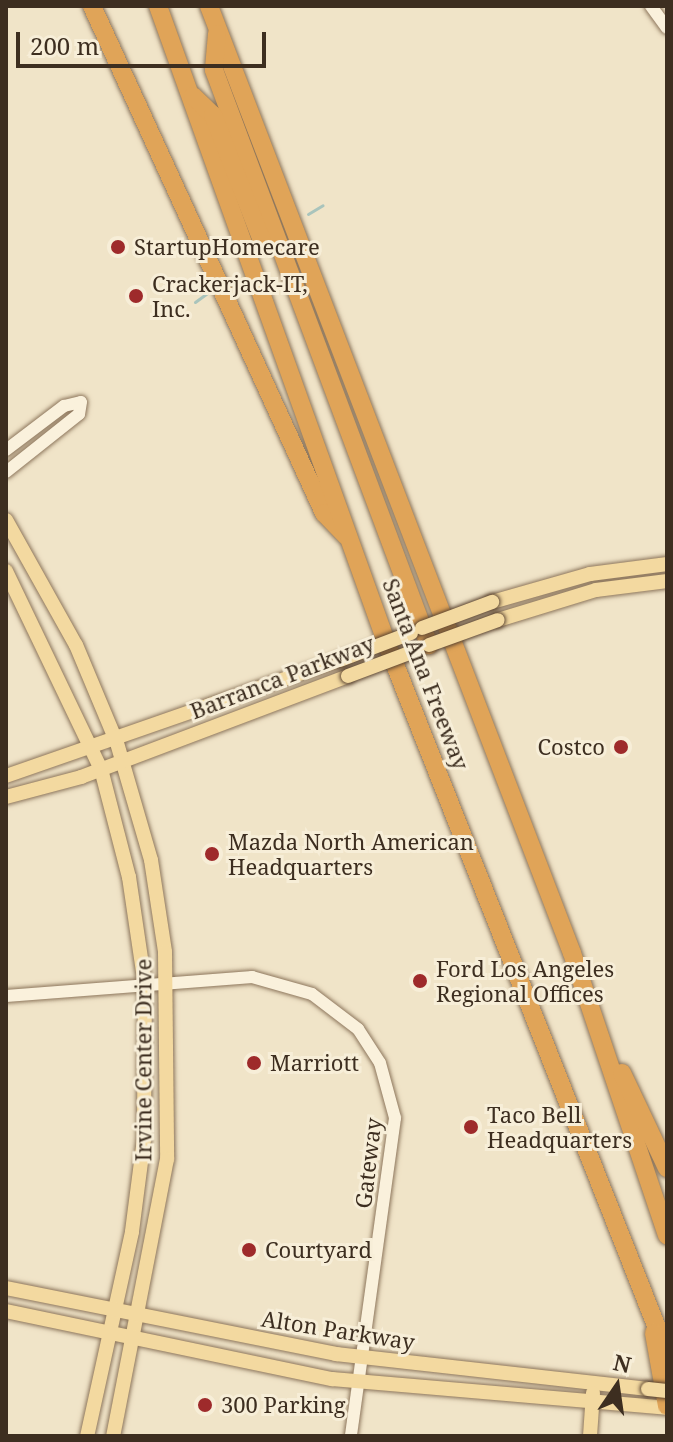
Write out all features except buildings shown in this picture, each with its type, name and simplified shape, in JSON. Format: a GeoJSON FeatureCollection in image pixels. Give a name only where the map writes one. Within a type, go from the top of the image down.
{"type":"FeatureCollection","features":[{"type":"Feature","properties":{"kind":"highway"},"geometry":{"type":"LineString","coordinates":[[92,6],[324,513],[350,540]]}},
{"type":"Feature","properties":{"kind":"highway","name":"Santa Ana Freeway"},"geometry":{"type":"LineString","coordinates":[[158,6],[350,540],[667,1353]]}},
{"type":"Feature","properties":{"kind":"highway","name":"Santa Ana Freeway"},"geometry":{"type":"LineString","coordinates":[[209,6],[572,953],[667,1235]]}},
{"type":"Feature","properties":{"kind":"highway"},"geometry":{"type":"LineString","coordinates":[[221,6],[232,65]]}},
{"type":"Feature","properties":{"kind":"highway"},"geometry":{"type":"LineString","coordinates":[[218,28],[214,70],[365,494]]}},
{"type":"Feature","properties":{"kind":"highway"},"geometry":{"type":"LineString","coordinates":[[191,94],[213,115],[420,639]]}},
{"type":"Feature","properties":{"kind":"highway"},"geometry":{"type":"LineString","coordinates":[[572,953],[667,1168]]}},
{"type":"Feature","properties":{"kind":"highway"},"geometry":{"type":"LineString","coordinates":[[645,1174],[667,1227]]}},
{"type":"Feature","properties":{"kind":"highway"},"geometry":{"type":"LineString","coordinates":[[654,1318],[662,1407]]}},
{"type":"Feature","properties":{"kind":"main road","name":"Irvine Center Drive"},"geometry":{"type":"LineString","coordinates":[[6,520],[76,645],[117,743],[151,860],[168,983],[167,1159],[140,1316],[113,1436]]}},
{"type":"Feature","properties":{"kind":"main road","name":"Barranca Parkway"},"geometry":{"type":"LineString","coordinates":[[6,797],[101,769],[348,676],[492,602],[590,574],[667,564]]}},
{"type":"Feature","properties":{"kind":"main road","name":"Irvine Center Drive"},"geometry":{"type":"LineString","coordinates":[[6,571],[101,769],[129,877],[145,985],[144,1139],[115,1311],[87,1436]]}},
{"type":"Feature","properties":{"kind":"main road","name":"Barranca Parkway"},"geometry":{"type":"LineString","coordinates":[[6,776],[117,743],[340,660],[498,620],[583,593],[667,581]]}},
{"type":"Feature","properties":{"kind":"main road","name":"Alton Parkway"},"geometry":{"type":"LineString","coordinates":[[6,1288],[361,1357],[667,1391]]}},
{"type":"Feature","properties":{"kind":"main road"},"geometry":{"type":"LineString","coordinates":[[6,1311],[358,1383],[662,1407]]}},
{"type":"Feature","properties":{"kind":"main road"},"geometry":{"type":"LineString","coordinates":[[590,1436],[593,1385]]}},
{"type":"Feature","properties":{"kind":"street"},"geometry":{"type":"LineString","coordinates":[[651,6],[667,28]]}},
{"type":"Feature","properties":{"kind":"street"},"geometry":{"type":"LineString","coordinates":[[6,450],[64,406],[81,402],[79,414],[6,472]]}},
{"type":"Feature","properties":{"kind":"street","name":"Gateway"},"geometry":{"type":"LineString","coordinates":[[6,996],[252,977],[283,983],[333,1007],[374,1050],[395,1118],[351,1436]]}},
{"type":"Feature","properties":{"kind":"waterway"},"geometry":{"type":"LineString","coordinates":[[308,214],[323,205]]}},
{"type":"Feature","properties":{"kind":"waterway"},"geometry":{"type":"LineString","coordinates":[[195,302],[213,289]]}},
{"type":"Feature","properties":{"kind":"place","name":"StartupHomecare"},"geometry":{"type":"Point","coordinates":[118,247]}},
{"type":"Feature","properties":{"kind":"place","name":"Crackerjack-IT, Inc."},"geometry":{"type":"Point","coordinates":[136,296]}},
{"type":"Feature","properties":{"kind":"place","name":"Costco"},"geometry":{"type":"Point","coordinates":[621,747]}},
{"type":"Feature","properties":{"kind":"place","name":"Mazda North American Headquarters"},"geometry":{"type":"Point","coordinates":[212,854]}},
{"type":"Feature","properties":{"kind":"place","name":"Ford Los Angeles Regional Offices"},"geometry":{"type":"Point","coordinates":[420,981]}},
{"type":"Feature","properties":{"kind":"place","name":"Marriott"},"geometry":{"type":"Point","coordinates":[254,1063]}},
{"type":"Feature","properties":{"kind":"place","name":"Taco Bell Headquarters"},"geometry":{"type":"Point","coordinates":[471,1127]}},
{"type":"Feature","properties":{"kind":"place","name":"Courtyard"},"geometry":{"type":"Point","coordinates":[249,1250]}},
{"type":"Feature","properties":{"kind":"place","name":"300 Parking"},"geometry":{"type":"Point","coordinates":[205,1405]}}]}
